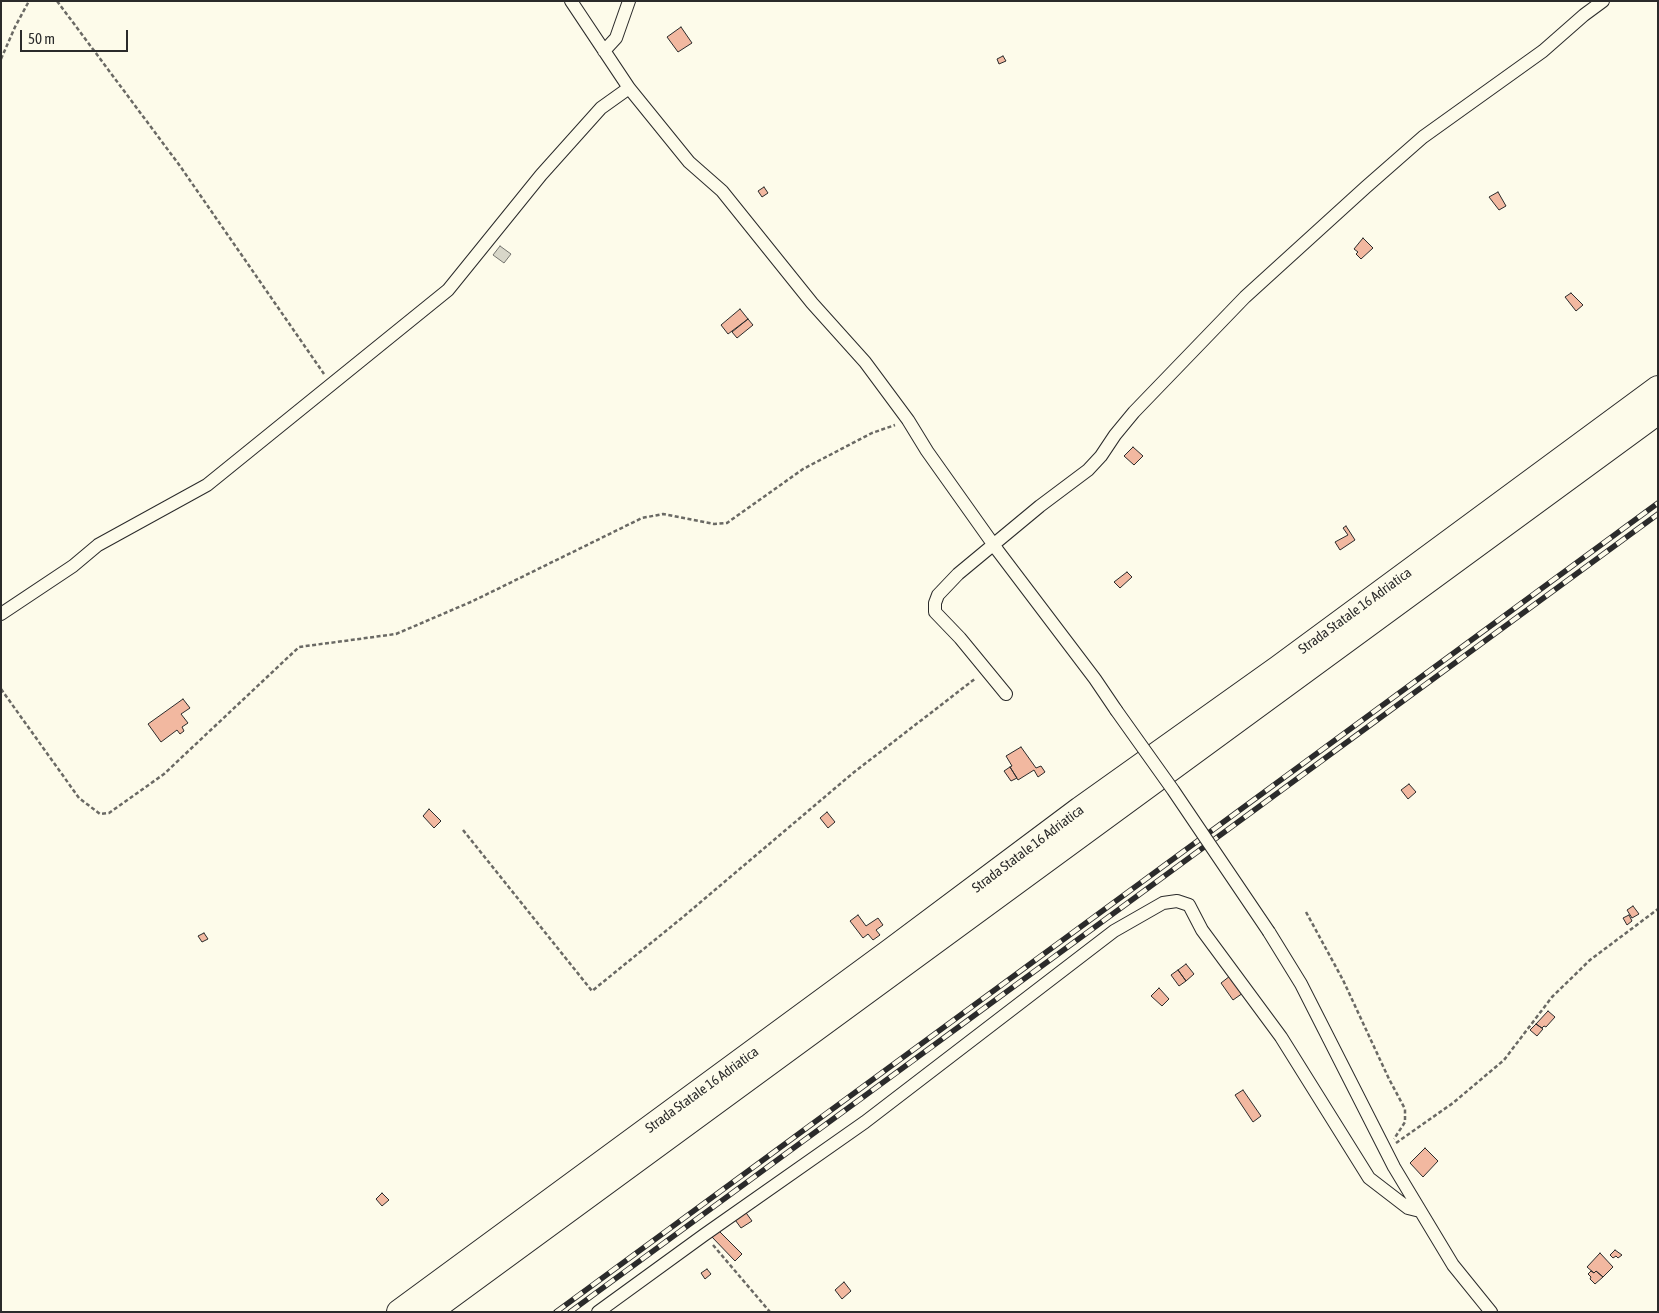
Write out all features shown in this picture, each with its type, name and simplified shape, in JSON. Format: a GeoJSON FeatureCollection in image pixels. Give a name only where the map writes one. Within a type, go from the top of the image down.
{"type":"FeatureCollection","features":[{"type":"Feature","properties":{"kind":"highway","name":"Strada Statale 16 Adriatica"},"geometry":{"type":"LineString","coordinates":[[399,1312],[889,952],[1080,809],[1278,668],[1658,388]]}},
{"type":"Feature","properties":{"kind":"highway","name":"Strada Statale 16 Adriatica"},"geometry":{"type":"LineString","coordinates":[[429,1312],[1658,412]]}},
{"type":"Feature","properties":{"kind":"street"},"geometry":{"type":"LineString","coordinates":[[571,1],[628,88],[690,162],[728,198],[812,304],[865,362],[908,420],[927,451],[994,545],[1095,679],[1173,790],[1270,932],[1302,984],[1385,1149],[1420,1211],[1453,1264],[1492,1312]]}},
{"type":"Feature","properties":{"kind":"street"},"geometry":{"type":"LineString","coordinates":[[604,51],[616,38],[630,1]]}},
{"type":"Feature","properties":{"kind":"street"},"geometry":{"type":"LineString","coordinates":[[1006,694],[960,638],[935,612],[935,603],[938,595],[952,580],[1040,506],[1088,470],[1134,412],[1245,297],[1373,181],[1423,137],[1544,51],[1584,15],[1603,1]]}},
{"type":"Feature","properties":{"kind":"street"},"geometry":{"type":"LineString","coordinates":[[1,614],[73,566],[98,545],[207,485],[448,290],[542,175],[601,108],[628,88]]}},
{"type":"Feature","properties":{"kind":"street"},"geometry":{"type":"LineString","coordinates":[[598,1312],[865,1122],[1114,932],[1163,903],[1177,900],[1188,905],[1202,930],[1280,1037],[1369,1178],[1408,1208],[1420,1211]]}},
{"type":"Feature","properties":{"kind":"path"},"geometry":{"type":"LineString","coordinates":[[1,59],[29,1]]}},
{"type":"Feature","properties":{"kind":"path"},"geometry":{"type":"LineString","coordinates":[[57,1],[180,166],[332,384]]}},
{"type":"Feature","properties":{"kind":"path"},"geometry":{"type":"LineString","coordinates":[[1,689],[79,798],[100,814],[110,813],[164,774],[299,647],[396,634],[473,602],[642,518],[663,514],[714,524],[728,523],[803,469],[872,433],[908,420]]}},
{"type":"Feature","properties":{"kind":"path"},"geometry":{"type":"LineString","coordinates":[[463,830],[592,990],[676,923],[853,773],[986,670]]}},
{"type":"Feature","properties":{"kind":"path"},"geometry":{"type":"LineString","coordinates":[[1385,1149],[1406,1137],[1476,1085],[1504,1060],[1552,997],[1590,960],[1658,909]]}},
{"type":"Feature","properties":{"kind":"path"},"geometry":{"type":"LineString","coordinates":[[1306,912],[1343,980],[1405,1109],[1405,1122],[1385,1149]]}},
{"type":"Feature","properties":{"kind":"path"},"geometry":{"type":"LineString","coordinates":[[704,1235],[770,1312]]}},
{"type":"Feature","properties":{"kind":"shaded area"},"geometry":{"type":"Polygon","coordinates":[[[500,246],[511,254],[504,263],[493,255],[500,246]]]}},
{"type":"Feature","properties":{"kind":"building"},"geometry":{"type":"Polygon","coordinates":[[[681,27],[692,43],[678,52],[667,37],[681,27]]]}},
{"type":"Feature","properties":{"kind":"building"},"geometry":{"type":"Polygon","coordinates":[[[1003,56],[1006,61],[999,64],[997,59],[1003,56]]]}},
{"type":"Feature","properties":{"kind":"building"},"geometry":{"type":"Polygon","coordinates":[[[764,187],[768,193],[762,197],[758,191],[764,187]]]}},
{"type":"Feature","properties":{"kind":"building"},"geometry":{"type":"Polygon","coordinates":[[[1498,192],[1506,206],[1499,210],[1489,197],[1498,192]]]}},
{"type":"Feature","properties":{"kind":"building"},"geometry":{"type":"Polygon","coordinates":[[[1363,238],[1373,248],[1361,259],[1356,254],[1358,252],[1354,249],[1363,238]]]}},
{"type":"Feature","properties":{"kind":"building"},"geometry":{"type":"Polygon","coordinates":[[[1571,293],[1583,305],[1576,311],[1565,297],[1571,293]]]}},
{"type":"Feature","properties":{"kind":"building"},"geometry":{"type":"Polygon","coordinates":[[[740,309],[748,319],[728,334],[721,325],[740,309]]]}},
{"type":"Feature","properties":{"kind":"building"},"geometry":{"type":"Polygon","coordinates":[[[748,319],[753,325],[737,338],[732,332],[748,319]]]}},
{"type":"Feature","properties":{"kind":"building"},"geometry":{"type":"Polygon","coordinates":[[[1133,447],[1143,456],[1134,465],[1124,456],[1133,447]]]}},
{"type":"Feature","properties":{"kind":"building"},"geometry":{"type":"Polygon","coordinates":[[[1346,526],[1355,540],[1340,550],[1335,542],[1348,535],[1343,528],[1346,526]]]}},
{"type":"Feature","properties":{"kind":"building"},"geometry":{"type":"Polygon","coordinates":[[[1127,572],[1132,577],[1120,588],[1114,582],[1127,572]]]}},
{"type":"Feature","properties":{"kind":"building"},"geometry":{"type":"Polygon","coordinates":[[[183,699],[190,708],[181,714],[188,723],[182,727],[184,731],[180,734],[177,730],[161,742],[148,724],[183,699]]]}},
{"type":"Feature","properties":{"kind":"building"},"geometry":{"type":"Polygon","coordinates":[[[1021,747],[1036,768],[1041,766],[1045,772],[1038,777],[1034,770],[1018,780],[1006,756],[1021,747]]]}},
{"type":"Feature","properties":{"kind":"building"},"geometry":{"type":"Polygon","coordinates":[[[1010,767],[1017,778],[1011,781],[1004,771],[1010,767]]]}},
{"type":"Feature","properties":{"kind":"building"},"geometry":{"type":"Polygon","coordinates":[[[1409,784],[1416,792],[1408,799],[1401,790],[1409,784]]]}},
{"type":"Feature","properties":{"kind":"building"},"geometry":{"type":"Polygon","coordinates":[[[429,809],[441,821],[434,828],[423,816],[429,809]]]}},
{"type":"Feature","properties":{"kind":"building"},"geometry":{"type":"Polygon","coordinates":[[[827,812],[835,822],[828,828],[820,818],[827,812]]]}},
{"type":"Feature","properties":{"kind":"building"},"geometry":{"type":"Polygon","coordinates":[[[1633,906],[1639,914],[1632,918],[1627,910],[1633,906]]]}},
{"type":"Feature","properties":{"kind":"building"},"geometry":{"type":"Polygon","coordinates":[[[858,915],[866,926],[878,918],[883,925],[876,930],[880,935],[873,940],[868,934],[863,938],[850,921],[858,915]]]}},
{"type":"Feature","properties":{"kind":"building"},"geometry":{"type":"Polygon","coordinates":[[[1629,915],[1632,921],[1627,925],[1623,918],[1629,915]]]}},
{"type":"Feature","properties":{"kind":"building"},"geometry":{"type":"Polygon","coordinates":[[[204,933],[208,939],[202,942],[198,936],[204,933]]]}},
{"type":"Feature","properties":{"kind":"building"},"geometry":{"type":"Polygon","coordinates":[[[1186,964],[1194,974],[1186,981],[1178,970],[1186,964]]]}},
{"type":"Feature","properties":{"kind":"building"},"geometry":{"type":"Polygon","coordinates":[[[1178,970],[1186,981],[1179,986],[1171,975],[1178,970]]]}},
{"type":"Feature","properties":{"kind":"building"},"geometry":{"type":"Polygon","coordinates":[[[1230,976],[1243,993],[1233,1000],[1221,983],[1230,976]]]}},
{"type":"Feature","properties":{"kind":"building"},"geometry":{"type":"Polygon","coordinates":[[[1159,988],[1169,999],[1162,1006],[1151,996],[1159,988]]]}},
{"type":"Feature","properties":{"kind":"building"},"geometry":{"type":"Polygon","coordinates":[[[1548,1011],[1555,1017],[1546,1027],[1542,1028],[1536,1024],[1548,1011]]]}},
{"type":"Feature","properties":{"kind":"building"},"geometry":{"type":"Polygon","coordinates":[[[1536,1024],[1543,1029],[1537,1036],[1530,1030],[1536,1024]]]}},
{"type":"Feature","properties":{"kind":"building"},"geometry":{"type":"Polygon","coordinates":[[[1243,1090],[1261,1116],[1253,1122],[1235,1095],[1243,1090]]]}},
{"type":"Feature","properties":{"kind":"building"},"geometry":{"type":"Polygon","coordinates":[[[1425,1148],[1438,1161],[1423,1177],[1410,1163],[1425,1148]]]}},
{"type":"Feature","properties":{"kind":"building"},"geometry":{"type":"Polygon","coordinates":[[[382,1193],[389,1200],[382,1206],[376,1199],[382,1193]]]}},
{"type":"Feature","properties":{"kind":"building"},"geometry":{"type":"Polygon","coordinates":[[[744,1210],[752,1221],[741,1228],[733,1217],[744,1210]]]}},
{"type":"Feature","properties":{"kind":"building"},"geometry":{"type":"Polygon","coordinates":[[[717,1229],[742,1254],[735,1261],[712,1237],[712,1233],[717,1229]]]}},
{"type":"Feature","properties":{"kind":"building"},"geometry":{"type":"Polygon","coordinates":[[[1615,1250],[1622,1255],[1618,1258],[1616,1256],[1613,1258],[1610,1255],[1615,1250]]]}},
{"type":"Feature","properties":{"kind":"building"},"geometry":{"type":"Polygon","coordinates":[[[1600,1253],[1613,1267],[1603,1277],[1587,1267],[1600,1253]]]}},
{"type":"Feature","properties":{"kind":"building"},"geometry":{"type":"Polygon","coordinates":[[[707,1269],[711,1274],[705,1279],[701,1273],[707,1269]]]}},
{"type":"Feature","properties":{"kind":"building"},"geometry":{"type":"Polygon","coordinates":[[[1591,1271],[1594,1273],[1596,1271],[1603,1277],[1595,1284],[1588,1274],[1591,1271]]]}},
{"type":"Feature","properties":{"kind":"building"},"geometry":{"type":"Polygon","coordinates":[[[844,1282],[851,1291],[842,1299],[835,1290],[844,1282]]]}},
{"type":"Feature","properties":{"kind":"railway"},"geometry":{"type":"LineString","coordinates":[[556,1312],[1658,503]]}},
{"type":"Feature","properties":{"kind":"railway"},"geometry":{"type":"LineString","coordinates":[[570,1312],[1658,514]]}}]}
